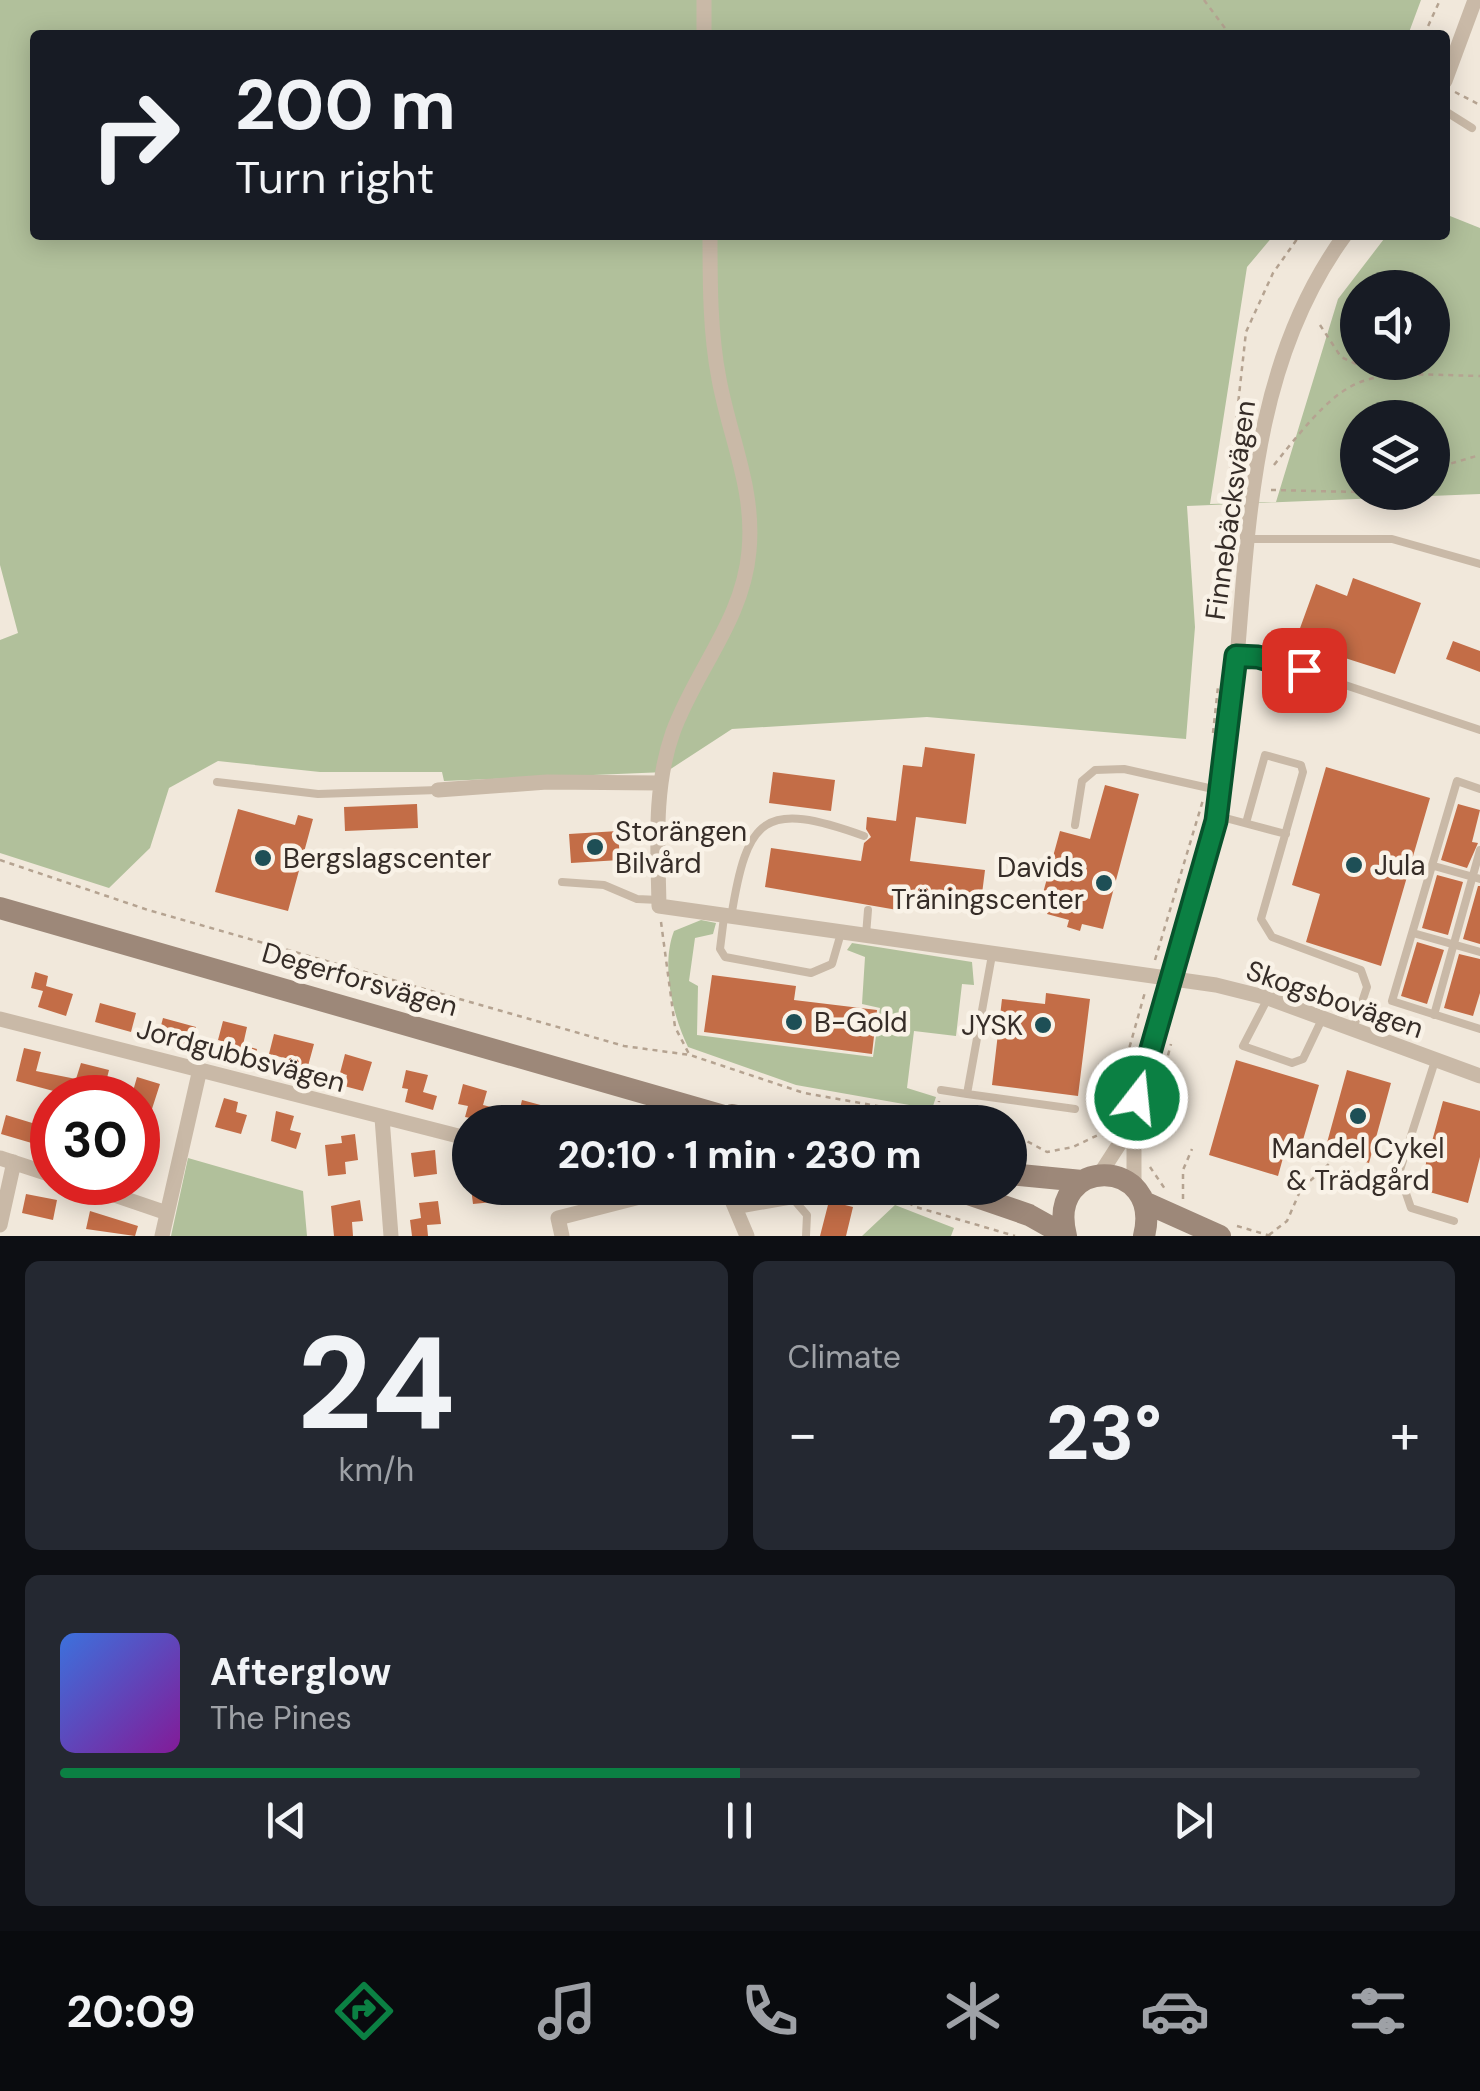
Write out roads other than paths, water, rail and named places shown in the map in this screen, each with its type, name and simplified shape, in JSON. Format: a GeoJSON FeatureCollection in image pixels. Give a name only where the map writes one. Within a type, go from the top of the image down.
{"type":"FeatureCollection","features":[{"type":"Feature","properties":{"kind":"main road","name":"Degerforsvägen"},"geometry":{"type":"LineString","coordinates":[[0,908],[690,1105]]}},
{"type":"Feature","properties":{"kind":"main road"},"geometry":{"type":"LineString","coordinates":[[1027,1175],[1119,1177],[1139,1194],[1220,1236]]}},
{"type":"Feature","properties":{"kind":"main road"},"geometry":{"type":"LineString","coordinates":[[1065,1235],[1062,1206],[1091,1178]]}},
{"type":"Feature","properties":{"kind":"main road"},"geometry":{"type":"LineString","coordinates":[[1139,1194],[1144,1236]]}},
{"type":"Feature","properties":{"kind":"main road"},"geometry":{"type":"LineString","coordinates":[[1000,1205],[1029,1215],[1065,1235]]}},
{"type":"Feature","properties":{"kind":"street"},"geometry":{"type":"LineString","coordinates":[[704,0],[704,30]]}},
{"type":"Feature","properties":{"kind":"street"},"geometry":{"type":"LineString","coordinates":[[1450,70],[1475,0]]}},
{"type":"Feature","properties":{"kind":"street"},"geometry":{"type":"LineString","coordinates":[[659,903],[660,783],[686,702],[739,599],[749,550],[748,485],[716,358],[710,240]]}},
{"type":"Feature","properties":{"kind":"street","name":"Finnebäcksvägen"},"geometry":{"type":"LineString","coordinates":[[1091,1178],[1120,1143],[1137,1098],[1218,816],[1215,788],[1236,656],[1254,490],[1278,362],[1316,274],[1341,240]]}},
{"type":"Feature","properties":{"kind":"street"},"geometry":{"type":"LineString","coordinates":[[438,790],[546,782],[660,783]]}},
{"type":"Feature","properties":{"kind":"street","name":"Skogsbovägen"},"geometry":{"type":"LineString","coordinates":[[659,903],[728,918],[993,951],[1268,998],[1480,1076]]}},
{"type":"Feature","properties":{"kind":"street","name":"Jordgubbsvägen"},"geometry":{"type":"LineString","coordinates":[[0,1018],[452,1136]]}},
{"type":"Feature","properties":{"kind":"street"},"geometry":{"type":"LineString","coordinates":[[162,1236],[200,1069]]}},
{"type":"Feature","properties":{"kind":"street","name":"Finnebäcksvägen"},"geometry":{"type":"LineString","coordinates":[[1137,1098],[1139,1194]]}},
{"type":"Feature","properties":{"kind":"street"},"geometry":{"type":"LineString","coordinates":[[382,1118],[391,1236]]}},
{"type":"Feature","properties":{"kind":"street"},"geometry":{"type":"LineString","coordinates":[[0,1225],[7,1160]]}},
{"type":"Feature","properties":{"kind":"street"},"geometry":{"type":"LineString","coordinates":[[144,1205],[167,1213]]}},
{"type":"Feature","properties":{"kind":"street"},"geometry":{"type":"LineString","coordinates":[[562,1236],[558,1218],[609,1205]]}},
{"type":"Feature","properties":{"kind":"street"},"geometry":{"type":"LineString","coordinates":[[733,1205],[747,1236]]}},
{"type":"Feature","properties":{"kind":"lane"},"geometry":{"type":"LineString","coordinates":[[1450,114],[1472,128]]}},
{"type":"Feature","properties":{"kind":"lane"},"geometry":{"type":"LineString","coordinates":[[1249,538],[1392,539],[1480,564]]}},
{"type":"Feature","properties":{"kind":"lane"},"geometry":{"type":"LineString","coordinates":[[1236,656],[1288,666],[1480,730]]}},
{"type":"Feature","properties":{"kind":"lane"},"geometry":{"type":"LineString","coordinates":[[1246,822],[1262,759],[1269,754],[1301,764],[1303,772],[1263,925],[1272,937],[1355,964],[1361,970],[1366,988],[1353,1030]]}},
{"type":"Feature","properties":{"kind":"lane"},"geometry":{"type":"LineString","coordinates":[[1075,825],[1082,781],[1095,770],[1124,769],[1215,788]]}},
{"type":"Feature","properties":{"kind":"lane"},"geometry":{"type":"LineString","coordinates":[[1480,789],[1457,780],[1392,1001],[1480,1027]]}},
{"type":"Feature","properties":{"kind":"lane"},"geometry":{"type":"LineString","coordinates":[[217,782],[318,794],[438,790]]}},
{"type":"Feature","properties":{"kind":"lane"},"geometry":{"type":"LineString","coordinates":[[1218,816],[1286,834]]}},
{"type":"Feature","properties":{"kind":"lane"},"geometry":{"type":"LineString","coordinates":[[841,932],[832,964],[811,973],[726,957],[720,949],[745,847],[758,829],[796,817],[864,836]]}},
{"type":"Feature","properties":{"kind":"lane"},"geometry":{"type":"LineString","coordinates":[[1434,1015],[1476,878],[1480,850]]}},
{"type":"Feature","properties":{"kind":"lane"},"geometry":{"type":"LineString","coordinates":[[1434,866],[1476,878]]}},
{"type":"Feature","properties":{"kind":"lane"},"geometry":{"type":"LineString","coordinates":[[562,882],[604,885],[637,899],[659,903]]}},
{"type":"Feature","properties":{"kind":"lane"},"geometry":{"type":"LineString","coordinates":[[866,936],[868,910]]}},
{"type":"Feature","properties":{"kind":"lane"},"geometry":{"type":"LineString","coordinates":[[1413,933],[1480,952]]}},
{"type":"Feature","properties":{"kind":"lane"},"geometry":{"type":"LineString","coordinates":[[967,1094],[993,951]]}},
{"type":"Feature","properties":{"kind":"lane"},"geometry":{"type":"LineString","coordinates":[[1268,998],[1244,1046],[1292,1063],[1303,1059],[1323,1018]]}},
{"type":"Feature","properties":{"kind":"lane"},"geometry":{"type":"LineString","coordinates":[[1435,1061],[1398,1173],[1411,1208],[1454,1220]]}},
{"type":"Feature","properties":{"kind":"lane"},"geometry":{"type":"LineString","coordinates":[[941,1090],[1075,1109]]}},
{"type":"Feature","properties":{"kind":"lane"},"geometry":{"type":"LineString","coordinates":[[735,1210],[794,1200],[807,1215],[806,1236]]}},
{"type":"Feature","properties":{"kind":"place","name":"Storängen Bilvård"},"geometry":{"type":"Point","coordinates":[595,847]}},
{"type":"Feature","properties":{"kind":"place","name":"Bergslagscenter"},"geometry":{"type":"Point","coordinates":[263,858]}},
{"type":"Feature","properties":{"kind":"place","name":"Jula"},"geometry":{"type":"Point","coordinates":[1354,865]}},
{"type":"Feature","properties":{"kind":"place","name":"Davids Träningscenter"},"geometry":{"type":"Point","coordinates":[1104,883]}},
{"type":"Feature","properties":{"kind":"place","name":"B-Gold"},"geometry":{"type":"Point","coordinates":[794,1022]}},
{"type":"Feature","properties":{"kind":"place","name":"JYSK"},"geometry":{"type":"Point","coordinates":[1043,1025]}},
{"type":"Feature","properties":{"kind":"place","name":"Mandel Cykel & Trädgård"},"geometry":{"type":"Point","coordinates":[1358,1116]}}]}
